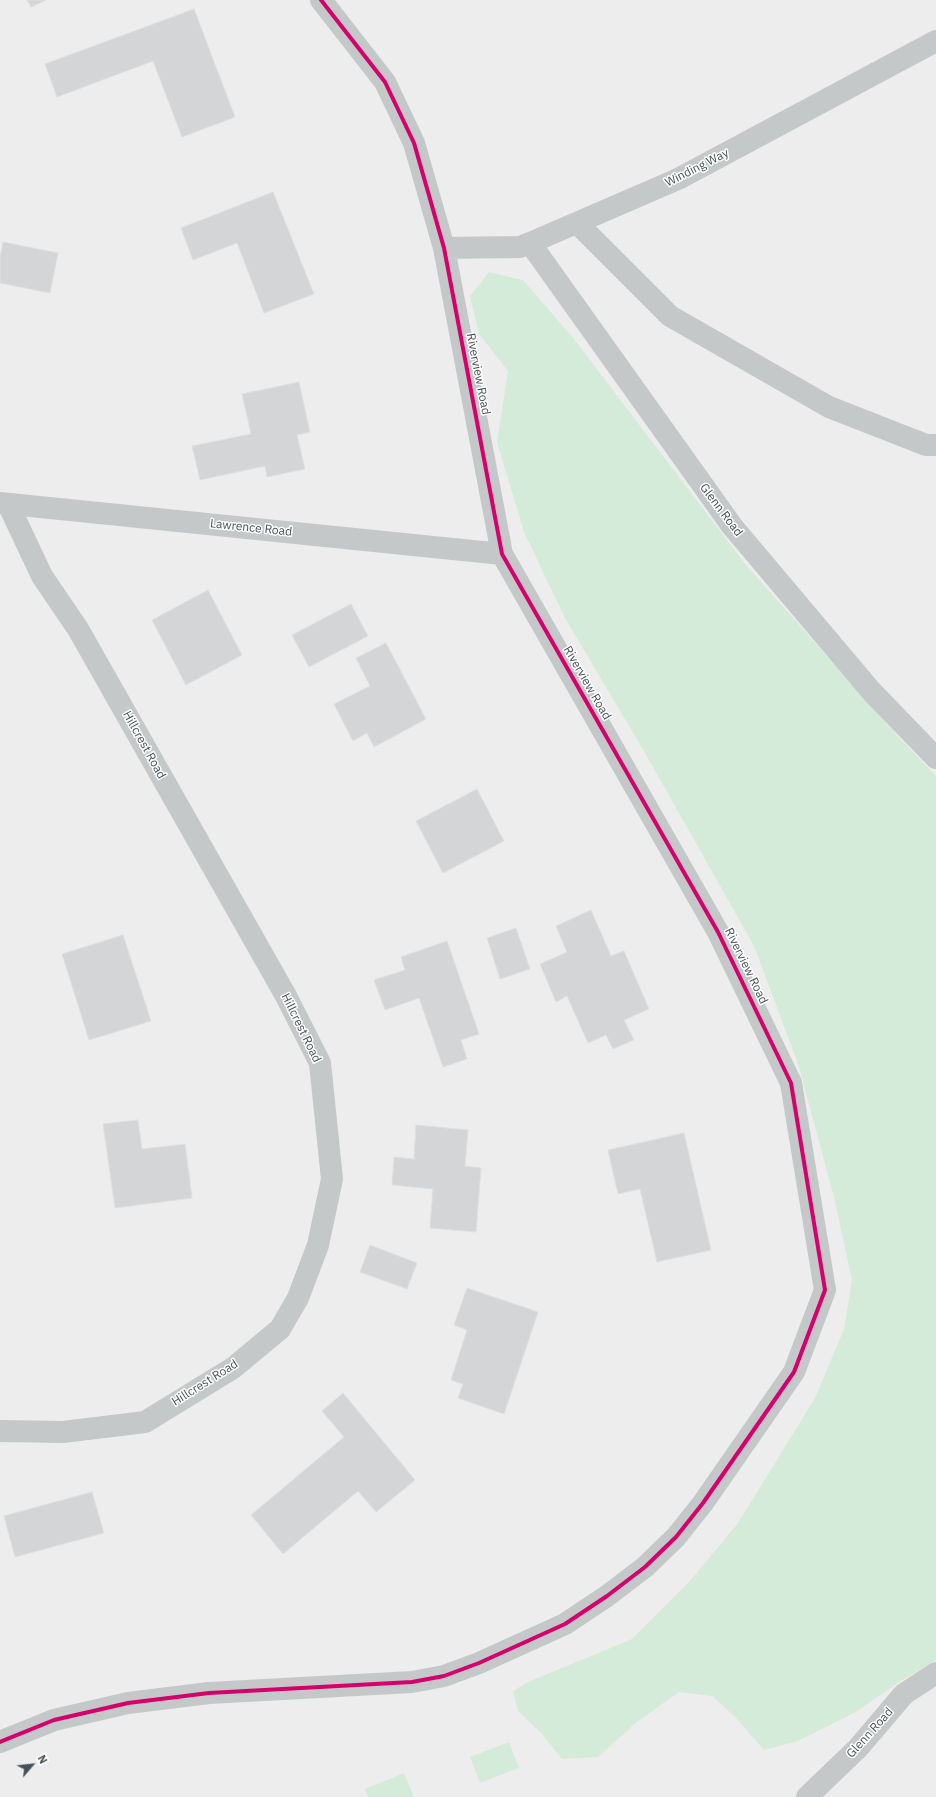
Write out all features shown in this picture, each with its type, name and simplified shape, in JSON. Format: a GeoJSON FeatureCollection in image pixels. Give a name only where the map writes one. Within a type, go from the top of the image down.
{"type":"FeatureCollection","features":[{"type":"Feature","properties":{"kind":"street","name":"Riverview Road"},"geometry":{"type":"LineString","coordinates":[[0,1742],[54,1720],[128,1703],[209,1693],[412,1682],[444,1676],[478,1663],[565,1624],[607,1596],[645,1567],[676,1537],[703,1504],[794,1372],[825,1290],[791,1083],[718,932],[502,554],[444,248],[414,143],[385,82],[322,0]]}},
{"type":"Feature","properties":{"kind":"street","name":"Winding Way"},"geometry":{"type":"LineString","coordinates":[[444,248],[520,246],[530,243],[678,179],[936,41]]}},
{"type":"Feature","properties":{"kind":"street"},"geometry":{"type":"LineString","coordinates":[[577,222],[670,316],[829,407],[926,445],[936,445]]}},
{"type":"Feature","properties":{"kind":"street","name":"Glenn Road"},"geometry":{"type":"LineString","coordinates":[[530,243],[732,526],[872,692],[936,758]]}},
{"type":"Feature","properties":{"kind":"street","name":"Lawrence Road"},"geometry":{"type":"LineString","coordinates":[[4,504],[502,554]]}},
{"type":"Feature","properties":{"kind":"street","name":"Hillcrest Road"},"geometry":{"type":"LineString","coordinates":[[0,1431],[63,1432],[145,1422],[233,1368],[280,1329],[298,1298],[318,1245],[332,1179],[320,1063],[286,996],[82,636],[42,576],[4,504]]}},
{"type":"Feature","properties":{"kind":"street","name":"Glenn Road"},"geometry":{"type":"LineString","coordinates":[[807,1797],[858,1748],[904,1694],[936,1673]]}},
{"type":"Feature","properties":{"kind":"green space"},"geometry":{"type":"Polygon","coordinates":[[[489,272],[523,280],[574,339],[746,565],[898,736],[936,776],[936,1660],[899,1682],[856,1712],[798,1741],[764,1750],[735,1717],[712,1696],[679,1692],[637,1722],[598,1757],[562,1759],[542,1734],[518,1711],[513,1691],[528,1682],[632,1639],[689,1582],[738,1523],[815,1398],[844,1329],[852,1280],[834,1197],[798,1064],[754,946],[645,753],[565,618],[524,532],[497,442],[508,371],[479,334],[470,296],[489,272]]]}},
{"type":"Feature","properties":{"kind":"green space"},"geometry":{"type":"Polygon","coordinates":[[[509,1742],[519,1768],[480,1783],[470,1757],[509,1742]]]}},
{"type":"Feature","properties":{"kind":"green space"},"geometry":{"type":"Polygon","coordinates":[[[404,1773],[414,1797],[368,1797],[365,1789],[404,1773]]]}},
{"type":"Feature","properties":{"kind":"building"},"geometry":{"type":"Polygon","coordinates":[[[27,0],[46,0],[31,7],[27,0]]]}},
{"type":"Feature","properties":{"kind":"building"},"geometry":{"type":"Polygon","coordinates":[[[194,9],[235,117],[182,137],[153,61],[57,97],[45,64],[194,9]]]}},
{"type":"Feature","properties":{"kind":"building"},"geometry":{"type":"Polygon","coordinates":[[[273,192],[314,294],[264,313],[237,243],[193,260],[181,228],[273,192]]]}},
{"type":"Feature","properties":{"kind":"building"},"geometry":{"type":"Polygon","coordinates":[[[3,242],[58,253],[50,293],[0,283],[0,258],[3,242]]]}},
{"type":"Feature","properties":{"kind":"building"},"geometry":{"type":"Polygon","coordinates":[[[299,382],[310,432],[297,435],[305,469],[267,477],[265,466],[200,480],[192,446],[251,434],[242,394],[299,382]]]}},
{"type":"Feature","properties":{"kind":"building"},"geometry":{"type":"Polygon","coordinates":[[[208,590],[242,655],[186,685],[152,620],[208,590]]]}},
{"type":"Feature","properties":{"kind":"building"},"geometry":{"type":"Polygon","coordinates":[[[351,604],[368,636],[309,667],[292,635],[351,604]]]}},
{"type":"Feature","properties":{"kind":"building"},"geometry":{"type":"Polygon","coordinates":[[[386,643],[426,719],[374,747],[367,733],[353,741],[334,704],[370,686],[356,658],[386,643]]]}},
{"type":"Feature","properties":{"kind":"building"},"geometry":{"type":"Polygon","coordinates":[[[477,789],[504,841],[443,873],[416,821],[477,789]]]}},
{"type":"Feature","properties":{"kind":"building"},"geometry":{"type":"Polygon","coordinates":[[[591,910],[611,956],[624,951],[649,1009],[624,1020],[634,1040],[613,1049],[606,1035],[588,1043],[567,996],[556,1002],[540,964],[567,952],[556,926],[591,910]]]}},
{"type":"Feature","properties":{"kind":"building"},"geometry":{"type":"Polygon","coordinates":[[[516,928],[530,969],[500,979],[487,938],[516,928]]]}},
{"type":"Feature","properties":{"kind":"building"},"geometry":{"type":"Polygon","coordinates":[[[123,935],[151,1021],[89,1040],[62,954],[123,935]]]}},
{"type":"Feature","properties":{"kind":"building"},"geometry":{"type":"Polygon","coordinates":[[[447,941],[479,1034],[461,1040],[467,1059],[443,1067],[419,998],[385,1010],[374,980],[405,970],[401,957],[447,941]]]}},
{"type":"Feature","properties":{"kind":"building"},"geometry":{"type":"Polygon","coordinates":[[[138,1120],[142,1149],[185,1144],[192,1198],[115,1208],[103,1124],[138,1120]]]}},
{"type":"Feature","properties":{"kind":"building"},"geometry":{"type":"Polygon","coordinates":[[[416,1125],[468,1130],[465,1166],[481,1168],[476,1232],[430,1228],[433,1189],[392,1185],[394,1157],[414,1159],[416,1125]]]}},
{"type":"Feature","properties":{"kind":"building"},"geometry":{"type":"Polygon","coordinates":[[[684,1133],[711,1250],[657,1262],[640,1189],[618,1194],[608,1150],[684,1133]]]}},
{"type":"Feature","properties":{"kind":"building"},"geometry":{"type":"Polygon","coordinates":[[[370,1245],[417,1263],[407,1289],[360,1272],[370,1245]]]}},
{"type":"Feature","properties":{"kind":"building"},"geometry":{"type":"Polygon","coordinates":[[[467,1288],[538,1312],[504,1414],[458,1398],[463,1384],[451,1380],[467,1330],[454,1325],[467,1288]]]}},
{"type":"Feature","properties":{"kind":"building"},"geometry":{"type":"Polygon","coordinates":[[[343,1393],[415,1480],[376,1512],[358,1491],[283,1554],[251,1515],[344,1437],[322,1411],[343,1393]]]}},
{"type":"Feature","properties":{"kind":"building"},"geometry":{"type":"Polygon","coordinates":[[[92,1492],[104,1533],[15,1557],[4,1516],[92,1492]]]}},
{"type":"Feature","properties":{"kind":"cycle path"},"geometry":{"type":"LineString","coordinates":[[0,1742],[54,1720],[128,1703],[209,1693],[412,1682],[444,1676],[479,1663],[565,1624],[607,1596],[645,1567],[676,1537],[703,1503],[794,1372],[825,1290],[791,1083],[718,932],[502,554],[444,248],[414,143],[385,82],[321,0]]}}]}
